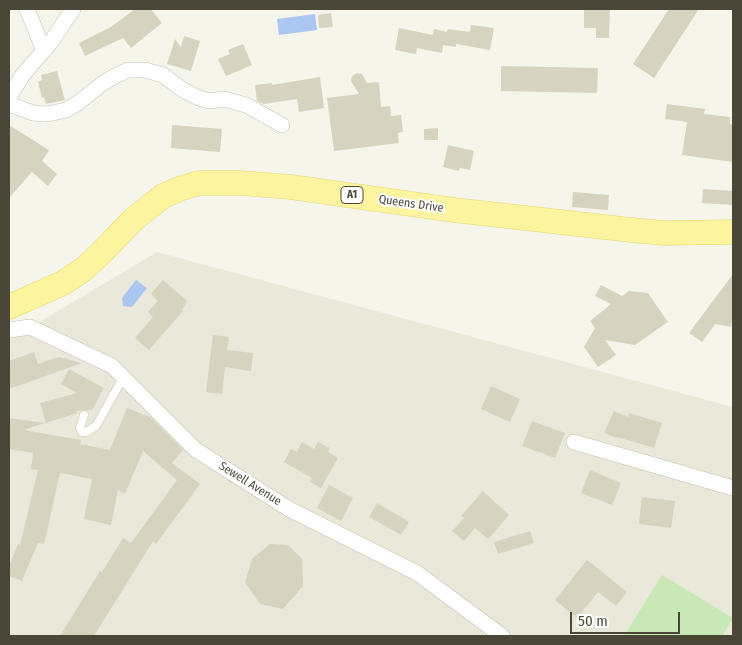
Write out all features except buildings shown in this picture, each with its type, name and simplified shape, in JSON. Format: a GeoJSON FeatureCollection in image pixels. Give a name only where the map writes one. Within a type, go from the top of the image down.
{"type":"FeatureCollection","features":[{"type":"Feature","properties":{"kind":"main road","name":"Queens Drive"},"geometry":{"type":"LineString","coordinates":[[9,307],[63,283],[84,268],[134,219],[163,196],[179,188],[199,183],[240,183],[291,187],[454,210],[631,230],[664,233],[733,232]]}},
{"type":"Feature","properties":{"kind":"street"},"geometry":{"type":"LineString","coordinates":[[27,9],[44,51]]}},
{"type":"Feature","properties":{"kind":"street"},"geometry":{"type":"LineString","coordinates":[[9,97],[15,80],[44,51],[73,9]]}},
{"type":"Feature","properties":{"kind":"street"},"geometry":{"type":"LineString","coordinates":[[9,104],[33,113],[53,113],[66,110],[115,76],[128,70],[145,70],[163,75],[183,90],[199,98],[209,101],[224,99],[246,105],[282,125]]}},
{"type":"Feature","properties":{"kind":"street","name":"Sewell Avenue"},"geometry":{"type":"LineString","coordinates":[[9,330],[30,327],[112,366],[196,450],[290,508],[417,573],[502,636]]}},
{"type":"Feature","properties":{"kind":"street"},"geometry":{"type":"LineString","coordinates":[[574,442],[733,488]]}},
{"type":"Feature","properties":{"kind":"lane"},"geometry":{"type":"LineString","coordinates":[[84,415],[80,428],[82,432],[86,432],[96,426],[124,378]]}},
{"type":"Feature","properties":{"kind":"shaded area"},"geometry":{"type":"Polygon","coordinates":[[[157,252],[733,407],[733,636],[9,636],[9,340],[157,252]]]}},
{"type":"Feature","properties":{"kind":"green space"},"geometry":{"type":"Polygon","coordinates":[[[662,575],[733,618],[722,636],[624,636],[662,575]]]}},
{"type":"Feature","properties":{"kind":"water"},"geometry":{"type":"Polygon","coordinates":[[[315,14],[317,30],[279,35],[277,19],[315,14]]]}},
{"type":"Feature","properties":{"kind":"water"},"geometry":{"type":"Polygon","coordinates":[[[136,280],[147,288],[132,307],[123,306],[122,298],[136,280]]]}}]}
